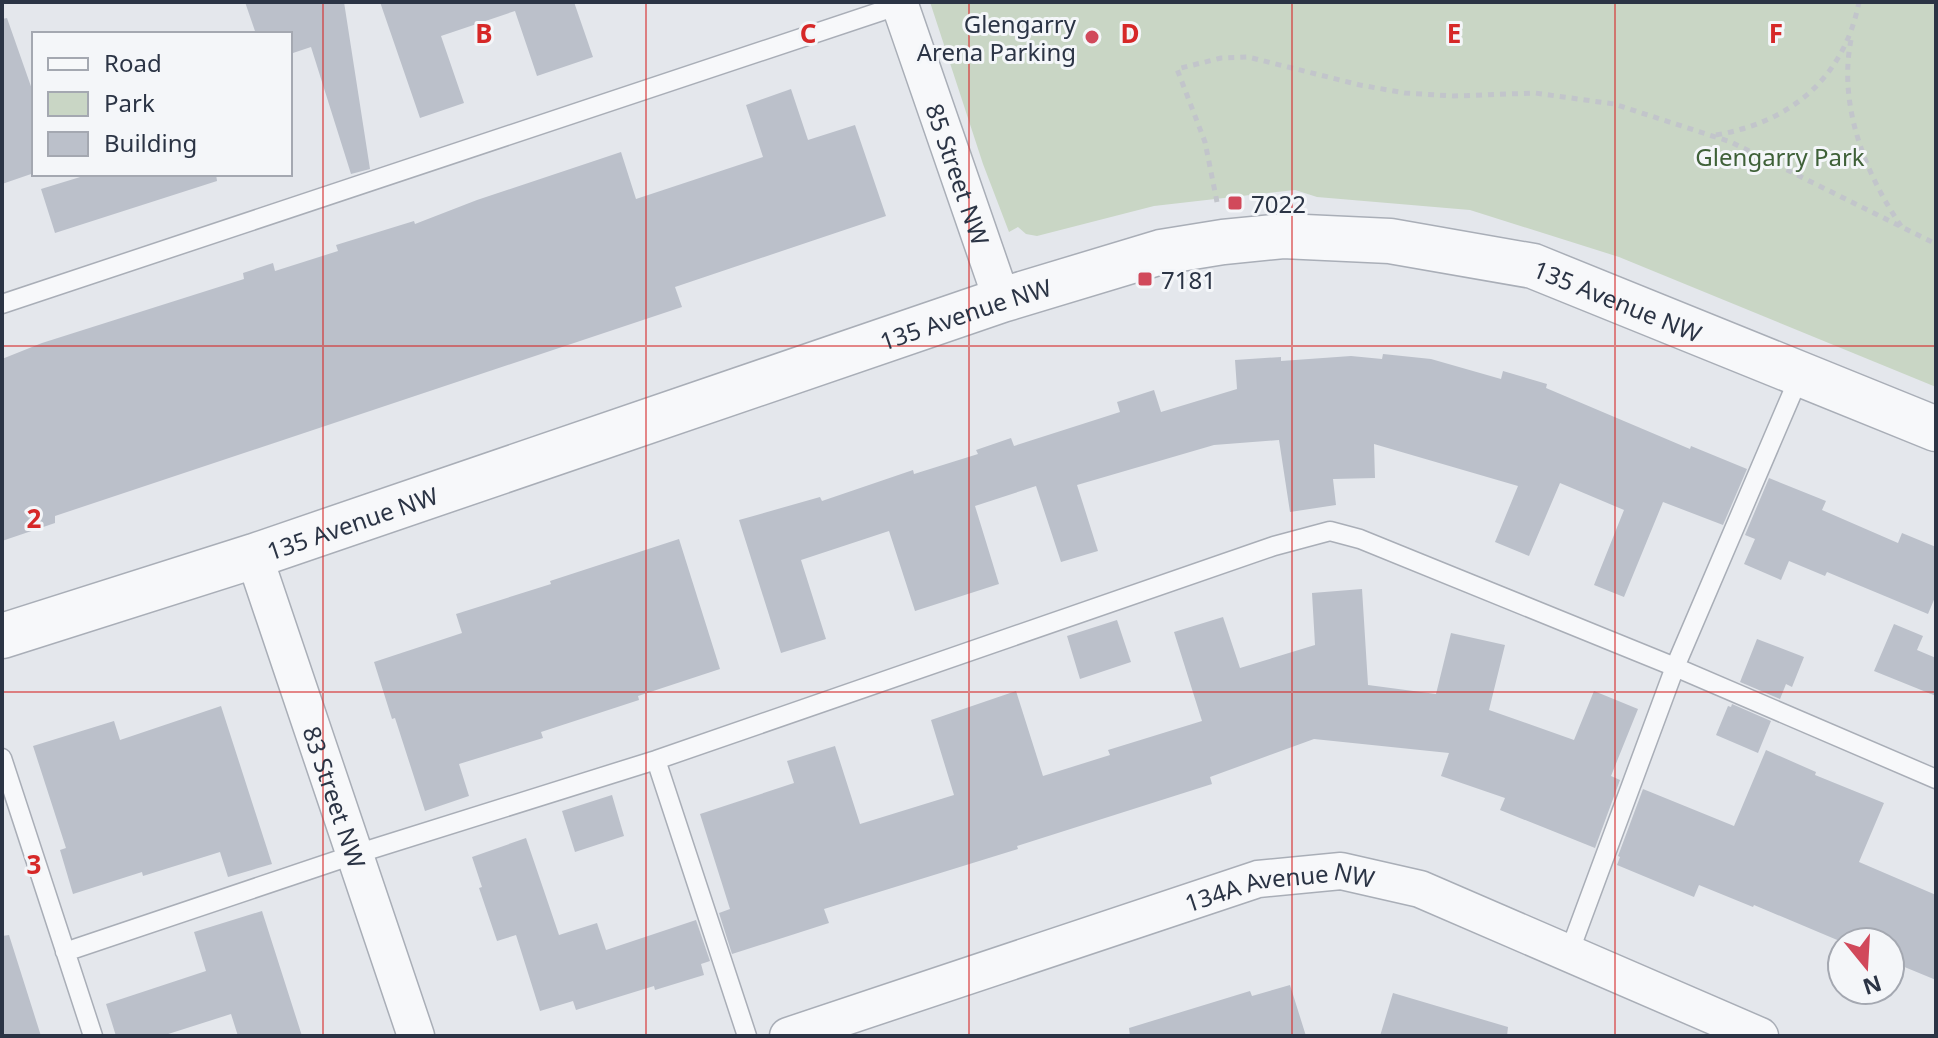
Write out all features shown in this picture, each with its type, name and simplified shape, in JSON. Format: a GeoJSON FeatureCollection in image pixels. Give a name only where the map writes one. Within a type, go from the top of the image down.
{"type":"FeatureCollection","features":[{"type":"Feature","properties":{"kind":"street","name":"85 Street NW"},"geometry":{"type":"LineString","coordinates":[[900,4],[1002,300]]}},
{"type":"Feature","properties":{"kind":"street","name":"135 Avenue NW"},"geometry":{"type":"LineString","coordinates":[[2,636],[254,556],[1002,300],[1161,252],[1223,242],[1283,236],[1390,241],[1533,266],[1936,429]]}},
{"type":"Feature","properties":{"kind":"street","name":"83 Street NW"},"geometry":{"type":"LineString","coordinates":[[254,556],[416,1036]]}},
{"type":"Feature","properties":{"kind":"street","name":"134A Avenue NW"},"geometry":{"type":"LineString","coordinates":[[788,1036],[1258,879],[1341,871],[1420,889],[1760,1036]]}},
{"type":"Feature","properties":{"kind":"lane"},"geometry":{"type":"LineString","coordinates":[[2,304],[900,4]]}},
{"type":"Feature","properties":{"kind":"lane"},"geometry":{"type":"LineString","coordinates":[[1569,953],[1675,667],[1800,375]]}},
{"type":"Feature","properties":{"kind":"lane"},"geometry":{"type":"LineString","coordinates":[[65,952],[353,855],[656,760],[1274,546],[1330,531],[1360,539],[1675,667],[1936,779]]}},
{"type":"Feature","properties":{"kind":"lane"},"geometry":{"type":"LineString","coordinates":[[2,758],[93,1036]]}},
{"type":"Feature","properties":{"kind":"lane"},"geometry":{"type":"LineString","coordinates":[[656,760],[747,1036]]}},
{"type":"Feature","properties":{"kind":"path"},"geometry":{"type":"LineString","coordinates":[[1859,2],[1848,57],[1848,79],[1858,139],[1884,200],[1902,227]]}},
{"type":"Feature","properties":{"kind":"path"},"geometry":{"type":"LineString","coordinates":[[1712,136],[1742,131],[1762,123],[1820,85],[1845,49],[1854,28]]}},
{"type":"Feature","properties":{"kind":"path"},"geometry":{"type":"LineString","coordinates":[[1223,242],[1211,164],[1177,69],[1234,56],[1405,93],[1454,96],[1535,93],[1614,104],[1712,136],[1936,244]]}},
{"type":"Feature","properties":{"kind":"green space","name":"Glengarry Park"},"geometry":{"type":"Polygon","coordinates":[[[930,2],[1936,2],[1936,387],[1619,257],[1470,210],[1317,197],[1295,190],[1154,206],[1037,236],[1026,234],[1018,227],[1009,232],[983,164],[930,2]]]}},
{"type":"Feature","properties":{"kind":"building"},"geometry":{"type":"Polygon","coordinates":[[[245,2],[344,2],[370,169],[351,174],[311,47],[292,53],[292,32],[255,32],[245,2]]]}},
{"type":"Feature","properties":{"kind":"building"},"geometry":{"type":"Polygon","coordinates":[[[380,2],[574,2],[593,57],[537,76],[515,11],[441,36],[464,103],[420,118],[380,2]]]}},
{"type":"Feature","properties":{"kind":"building"},"geometry":{"type":"Polygon","coordinates":[[[7,18],[32,89],[32,174],[2,184],[2,19],[7,18]]]}},
{"type":"Feature","properties":{"kind":"building"},"geometry":{"type":"Polygon","coordinates":[[[791,89],[808,140],[855,125],[886,216],[675,287],[682,307],[55,516],[55,523],[2,541],[2,359],[42,343],[244,279],[243,273],[273,263],[275,271],[338,251],[336,245],[414,221],[415,224],[621,152],[636,199],[763,157],[746,105],[791,89]]]}},
{"type":"Feature","properties":{"kind":"building"},"geometry":{"type":"Polygon","coordinates":[[[83,176],[216,176],[217,181],[55,233],[41,189],[83,176]]]}},
{"type":"Feature","properties":{"kind":"building"},"geometry":{"type":"Polygon","coordinates":[[[1383,354],[1431,359],[1501,379],[1503,371],[1547,384],[1546,388],[1690,449],[1691,446],[1747,469],[1723,525],[1663,502],[1624,597],[1594,585],[1624,510],[1560,483],[1529,556],[1495,542],[1518,486],[1374,444],[1375,478],[1333,479],[1336,505],[1290,512],[1279,440],[1214,445],[1077,485],[1098,551],[1061,562],[1036,486],[975,506],[999,584],[915,611],[889,531],[801,560],[826,639],[781,653],[739,520],[820,497],[822,501],[913,470],[914,474],[978,454],[976,450],[1011,438],[1014,446],[1120,412],[1117,402],[1154,390],[1161,412],[1237,389],[1235,360],[1281,357],[1281,361],[1351,356],[1382,359],[1383,354]]]}},
{"type":"Feature","properties":{"kind":"building"},"geometry":{"type":"Polygon","coordinates":[[[1769,478],[1826,501],[1822,510],[1898,543],[1902,533],[1936,547],[1936,595],[1928,614],[1827,572],[1825,576],[1789,561],[1781,580],[1744,564],[1755,539],[1745,535],[1769,478]]]}},
{"type":"Feature","properties":{"kind":"building"},"geometry":{"type":"Polygon","coordinates":[[[679,539],[720,669],[541,732],[543,738],[459,764],[469,796],[425,811],[374,662],[462,633],[456,614],[679,539]]]}},
{"type":"Feature","properties":{"kind":"building"},"geometry":{"type":"Polygon","coordinates":[[[1362,589],[1368,685],[1436,694],[1451,633],[1505,645],[1489,710],[1574,740],[1594,691],[1638,709],[1611,776],[1620,780],[1595,848],[1500,810],[1505,798],[1441,776],[1449,753],[1314,739],[1210,777],[1212,784],[824,909],[829,923],[732,954],[719,913],[730,909],[700,814],[794,783],[787,761],[835,746],[860,824],[954,795],[931,720],[1016,691],[1043,776],[1110,755],[1108,750],[1202,721],[1174,632],[1223,617],[1240,668],[1315,645],[1312,593],[1362,589]]]}},
{"type":"Feature","properties":{"kind":"building"},"geometry":{"type":"Polygon","coordinates":[[[1117,620],[1131,662],[1080,679],[1067,636],[1117,620]]]}},
{"type":"Feature","properties":{"kind":"building"},"geometry":{"type":"Polygon","coordinates":[[[1894,624],[1923,636],[1917,650],[1936,658],[1936,696],[1874,671],[1894,624]]]}},
{"type":"Feature","properties":{"kind":"building"},"geometry":{"type":"Polygon","coordinates":[[[1757,639],[1804,657],[1792,687],[1786,684],[1780,699],[1740,682],[1757,639]]]}},
{"type":"Feature","properties":{"kind":"building"},"geometry":{"type":"Polygon","coordinates":[[[1732,704],[1771,721],[1758,753],[1716,735],[1728,706],[1732,704]]]}},
{"type":"Feature","properties":{"kind":"building"},"geometry":{"type":"Polygon","coordinates":[[[221,706],[272,864],[228,877],[220,852],[73,894],[60,850],[66,848],[33,746],[114,721],[120,740],[221,706]]]}},
{"type":"Feature","properties":{"kind":"building"},"geometry":{"type":"Polygon","coordinates":[[[1766,750],[1816,772],[1815,775],[1884,803],[1859,862],[1936,895],[1936,980],[1906,968],[1906,926],[1826,926],[1826,935],[1699,885],[1694,897],[1617,865],[1643,789],[1734,826],[1766,750]]]}},
{"type":"Feature","properties":{"kind":"building"},"geometry":{"type":"Polygon","coordinates":[[[612,795],[624,836],[575,852],[562,811],[612,795]]]}},
{"type":"Feature","properties":{"kind":"building"},"geometry":{"type":"Polygon","coordinates":[[[526,838],[559,935],[597,923],[606,950],[696,920],[710,961],[701,964],[704,975],[655,990],[654,986],[576,1010],[573,1001],[540,1011],[516,935],[497,941],[472,857],[526,838]]]}},
{"type":"Feature","properties":{"kind":"building"},"geometry":{"type":"Polygon","coordinates":[[[262,911],[302,1036],[238,1036],[231,1014],[162,1036],[116,1036],[106,1004],[206,971],[194,932],[262,911]]]}},
{"type":"Feature","properties":{"kind":"building"},"geometry":{"type":"Polygon","coordinates":[[[9,935],[41,1036],[2,1036],[2,936],[9,935]]]}},
{"type":"Feature","properties":{"kind":"building"},"geometry":{"type":"Polygon","coordinates":[[[1290,985],[1306,1036],[1130,1036],[1129,1028],[1250,991],[1252,996],[1290,985]]]}},
{"type":"Feature","properties":{"kind":"building"},"geometry":{"type":"Polygon","coordinates":[[[1393,993],[1508,1027],[1507,1036],[1380,1036],[1393,993]]]}},
{"type":"Feature","properties":{"kind":"place","name":"Glengarry Arena Parking"},"geometry":{"type":"Point","coordinates":[1092,37]}},
{"type":"Feature","properties":{"kind":"place","name":"7022"},"geometry":{"type":"Point","coordinates":[1235,203]}},
{"type":"Feature","properties":{"kind":"place","name":"7181"},"geometry":{"type":"Point","coordinates":[1145,279]}}]}
